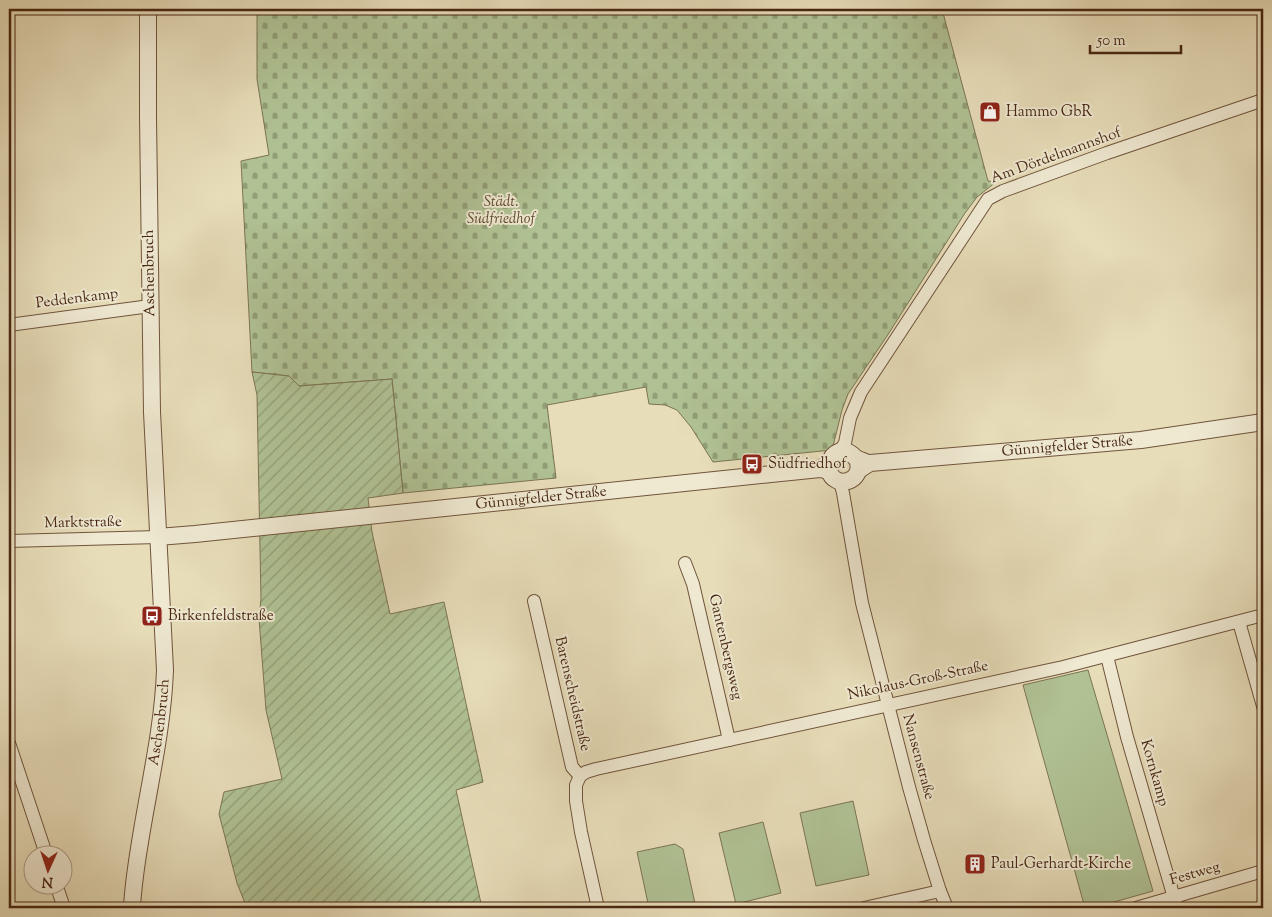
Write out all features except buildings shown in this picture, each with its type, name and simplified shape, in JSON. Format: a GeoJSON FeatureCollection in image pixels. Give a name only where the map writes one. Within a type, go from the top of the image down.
{"type":"FeatureCollection","features":[{"type":"Feature","properties":{"kind":"street","name":"Aschenbruch"},"geometry":{"type":"LineString","coordinates":[[132,908],[137,862],[158,736],[165,670],[152,412],[148,9]]}},
{"type":"Feature","properties":{"kind":"street","name":"Am Dördelmannshof"},"geometry":{"type":"LineString","coordinates":[[844,466],[850,418],[861,392],[988,199],[1003,191],[1263,100]]}},
{"type":"Feature","properties":{"kind":"street","name":"Peddenkamp"},"geometry":{"type":"LineString","coordinates":[[9,325],[150,306]]}},
{"type":"Feature","properties":{"kind":"street","name":"Günnigfelder Straße"},"geometry":{"type":"LineString","coordinates":[[158,537],[844,466],[1141,440],[1263,422]]}},
{"type":"Feature","properties":{"kind":"street","name":"Nansenstraße"},"geometry":{"type":"LineString","coordinates":[[844,466],[862,603],[916,813],[947,908]]}},
{"type":"Feature","properties":{"kind":"street","name":"Marktstraße"},"geometry":{"type":"LineString","coordinates":[[9,541],[158,537]]}},
{"type":"Feature","properties":{"kind":"street","name":"Gantenbergsweg"},"geometry":{"type":"LineString","coordinates":[[685,563],[693,584],[729,740]]}},
{"type":"Feature","properties":{"kind":"street","name":"Barenscheidstraße"},"geometry":{"type":"LineString","coordinates":[[534,601],[572,767],[580,776]]}},
{"type":"Feature","properties":{"kind":"street","name":"Nikolaus-Groß-Straße"},"geometry":{"type":"LineString","coordinates":[[580,776],[596,768],[1055,669],[1263,615]]}},
{"type":"Feature","properties":{"kind":"street"},"geometry":{"type":"LineString","coordinates":[[1239,622],[1263,706]]}},
{"type":"Feature","properties":{"kind":"street","name":"Kornkamp"},"geometry":{"type":"LineString","coordinates":[[1107,656],[1127,737],[1176,903]]}},
{"type":"Feature","properties":{"kind":"street"},"geometry":{"type":"LineString","coordinates":[[9,747],[43,844]]}},
{"type":"Feature","properties":{"kind":"street"},"geometry":{"type":"LineString","coordinates":[[580,776],[576,784],[576,801],[598,908]]}},
{"type":"Feature","properties":{"kind":"street","name":"Festweg"},"geometry":{"type":"LineString","coordinates":[[1136,908],[1176,903],[1263,871]]}},
{"type":"Feature","properties":{"kind":"street"},"geometry":{"type":"LineString","coordinates":[[864,908],[940,891]]}},
{"type":"Feature","properties":{"kind":"street"},"geometry":{"type":"LineString","coordinates":[[59,894],[64,908]]}},
{"type":"Feature","properties":{"kind":"green space","name":"Städt. Südfriedhof"},"geometry":{"type":"Polygon","coordinates":[[[257,9],[942,9],[988,181],[996,182],[977,197],[965,213],[848,394],[832,450],[713,462],[691,427],[677,410],[665,405],[649,404],[646,387],[547,405],[556,478],[403,493],[392,379],[299,386],[289,376],[252,372],[241,161],[269,155],[257,79],[257,9]]]}},
{"type":"Feature","properties":{"kind":"green space"},"geometry":{"type":"Polygon","coordinates":[[[252,372],[289,376],[299,386],[392,379],[403,493],[368,498],[372,532],[390,614],[444,602],[483,782],[456,790],[482,908],[247,908],[237,883],[219,814],[224,792],[282,779],[266,710],[259,618],[261,599],[257,395],[252,372]]]}},
{"type":"Feature","properties":{"kind":"green space"},"geometry":{"type":"Polygon","coordinates":[[[1088,670],[1153,891],[1093,908],[1085,908],[1023,685],[1088,670]]]}},
{"type":"Feature","properties":{"kind":"green space"},"geometry":{"type":"Polygon","coordinates":[[[853,801],[869,875],[816,886],[800,813],[853,801]]]}},
{"type":"Feature","properties":{"kind":"green space"},"geometry":{"type":"Polygon","coordinates":[[[763,822],[781,893],[736,904],[719,833],[763,822]]]}},
{"type":"Feature","properties":{"kind":"green space"},"geometry":{"type":"Polygon","coordinates":[[[675,844],[683,849],[696,908],[649,908],[637,852],[675,844]]]}},
{"type":"Feature","properties":{"kind":"place","name":"Hammo GbR"},"geometry":{"type":"Point","coordinates":[990,112]}},
{"type":"Feature","properties":{"kind":"place","name":"Südfriedhof"},"geometry":{"type":"Point","coordinates":[752,464]}},
{"type":"Feature","properties":{"kind":"place","name":"Birkenfeldstraße"},"geometry":{"type":"Point","coordinates":[152,616]}},
{"type":"Feature","properties":{"kind":"place","name":"Paul-Gerhardt-Kirche"},"geometry":{"type":"Point","coordinates":[975,864]}}]}
